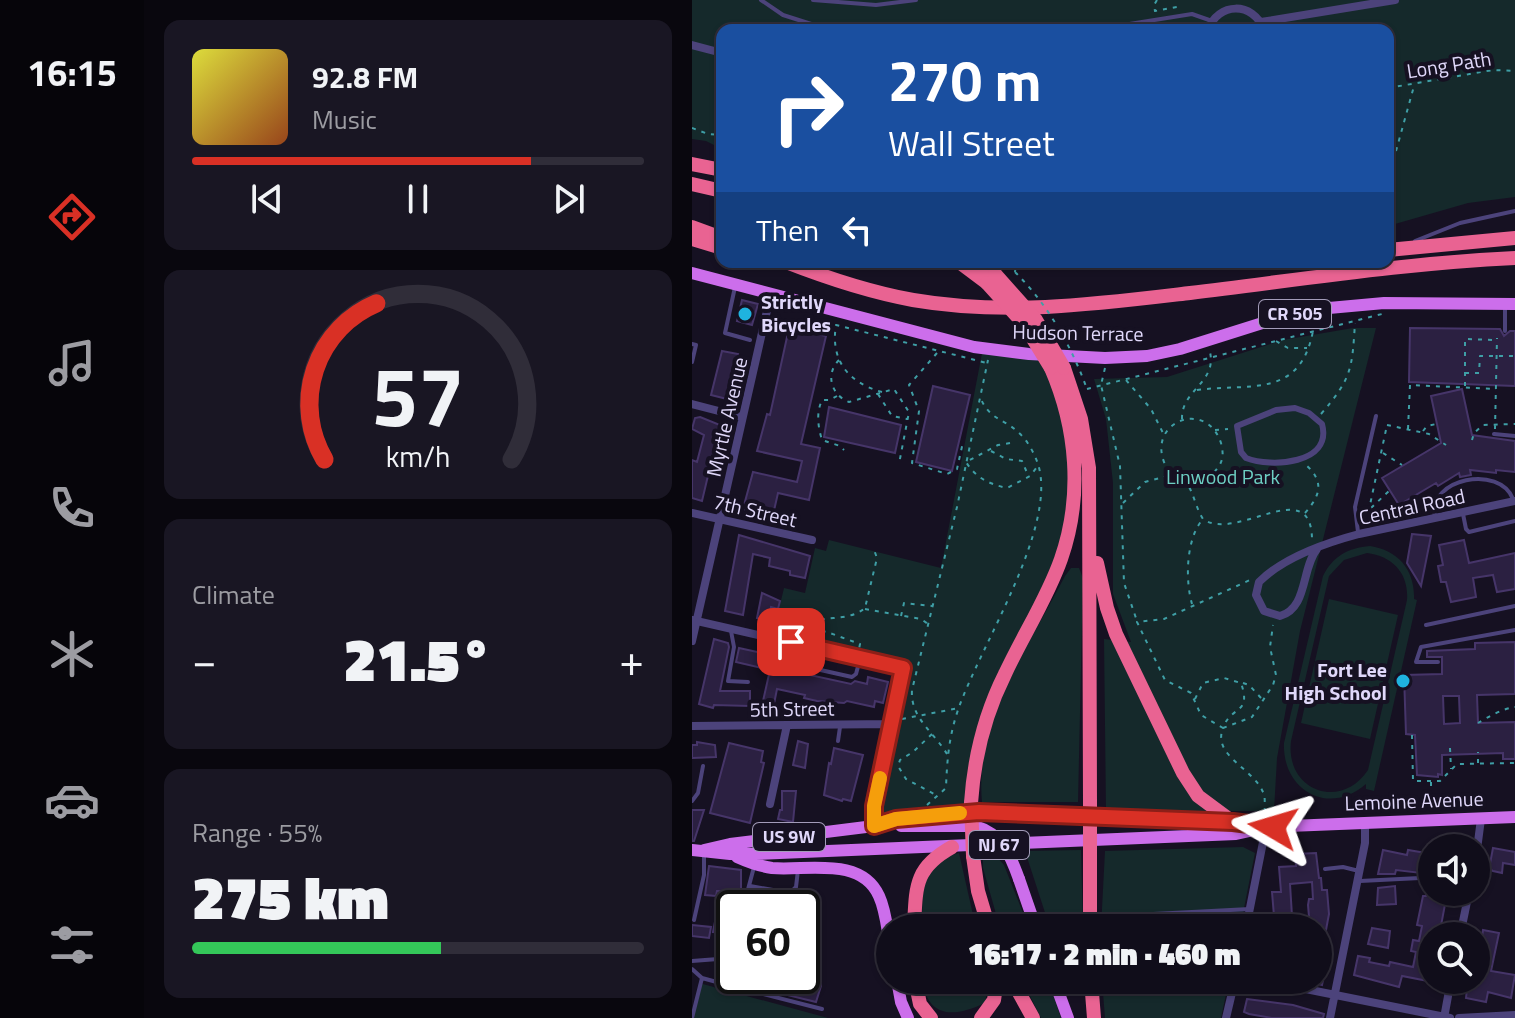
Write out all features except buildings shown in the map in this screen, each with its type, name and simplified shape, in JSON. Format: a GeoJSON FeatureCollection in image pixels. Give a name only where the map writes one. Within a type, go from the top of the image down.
{"type":"FeatureCollection","features":[{"type":"Feature","properties":{"kind":"highway"},"geometry":{"type":"LineString","coordinates":[[696,165],[716,170]]}},
{"type":"Feature","properties":{"kind":"highway"},"geometry":{"type":"LineString","coordinates":[[692,184],[716,190]]}},
{"type":"Feature","properties":{"kind":"highway"},"geometry":{"type":"LineString","coordinates":[[692,227],[716,236]]}},
{"type":"Feature","properties":{"kind":"highway"},"geometry":{"type":"LineString","coordinates":[[1395,249],[1515,238]]}},
{"type":"Feature","properties":{"kind":"highway"},"geometry":{"type":"LineString","coordinates":[[692,239],[716,246]]}},
{"type":"Feature","properties":{"kind":"highway"},"geometry":{"type":"LineString","coordinates":[[803,268],[862,289],[905,299],[1037,309],[1515,258]]}},
{"type":"Feature","properties":{"kind":"highway"},"geometry":{"type":"LineString","coordinates":[[970,268],[991,279]]}},
{"type":"Feature","properties":{"kind":"highway"},"geometry":{"type":"LineString","coordinates":[[984,268],[1058,368],[1077,402],[1085,436],[1090,523],[1090,914]]}},
{"type":"Feature","properties":{"kind":"highway"},"geometry":{"type":"LineString","coordinates":[[985,914],[973,856],[971,803],[977,755],[991,706],[1057,570],[1071,517],[1075,484],[1072,439],[1058,368]]}},
{"type":"Feature","properties":{"kind":"highway"},"geometry":{"type":"LineString","coordinates":[[1090,523],[1104,598],[1122,648],[1188,783],[1203,800],[1233,822]]}},
{"type":"Feature","properties":{"kind":"highway"},"geometry":{"type":"LineString","coordinates":[[915,914],[921,874],[931,859],[952,847]]}},
{"type":"Feature","properties":{"kind":"highway"},"geometry":{"type":"LineString","coordinates":[[918,994],[920,1004],[931,1018]]}},
{"type":"Feature","properties":{"kind":"highway"},"geometry":{"type":"LineString","coordinates":[[981,1018],[995,994]]}},
{"type":"Feature","properties":{"kind":"highway"},"geometry":{"type":"LineString","coordinates":[[1020,994],[1033,1018]]}},
{"type":"Feature","properties":{"kind":"highway"},"geometry":{"type":"LineString","coordinates":[[1092,994],[1094,1018]]}},
{"type":"Feature","properties":{"kind":"main road","name":"Hudson Terrace"},"geometry":{"type":"LineString","coordinates":[[692,273],[988,356],[1105,358],[1157,355],[1291,314],[1341,306],[1384,303],[1510,304]]}},
{"type":"Feature","properties":{"kind":"main road","name":"Lemoine Avenue"},"geometry":{"type":"LineString","coordinates":[[698,850],[874,826],[896,819],[979,812],[1233,822],[1266,827]]}},
{"type":"Feature","properties":{"kind":"main road","name":"Lemoine Avenue"},"geometry":{"type":"LineString","coordinates":[[698,850],[730,854],[952,847],[1236,834],[1266,827],[1515,817]]}},
{"type":"Feature","properties":{"kind":"main road","name":"US 9W"},"geometry":{"type":"LineString","coordinates":[[874,826],[975,826],[988,831],[1001,841],[1031,914]]}},
{"type":"Feature","properties":{"kind":"main road","name":"US 9W"},"geometry":{"type":"LineString","coordinates":[[730,854],[755,864],[846,870],[867,880],[880,898],[883,914]]}},
{"type":"Feature","properties":{"kind":"main road"},"geometry":{"type":"LineString","coordinates":[[900,994],[908,1018]]}},
{"type":"Feature","properties":{"kind":"main road"},"geometry":{"type":"LineString","coordinates":[[1059,994],[1068,1018]]}},
{"type":"Feature","properties":{"kind":"street"},"geometry":{"type":"LineString","coordinates":[[1272,24],[1395,0]]}},
{"type":"Feature","properties":{"kind":"street"},"geometry":{"type":"LineString","coordinates":[[1211,24],[1225,10],[1238,8],[1253,13],[1261,24]]}},
{"type":"Feature","properties":{"kind":"street"},"geometry":{"type":"LineString","coordinates":[[692,45],[716,51]]}},
{"type":"Feature","properties":{"kind":"street","name":"Myrtle Avenue"},"geometry":{"type":"LineString","coordinates":[[692,641],[694,621],[720,521],[771,293]]}},
{"type":"Feature","properties":{"kind":"street"},"geometry":{"type":"LineString","coordinates":[[692,404],[742,417]]}},
{"type":"Feature","properties":{"kind":"street"},"geometry":{"type":"LineString","coordinates":[[1286,409],[1303,410],[1318,418],[1324,436],[1315,452],[1299,460],[1252,461],[1241,452],[1237,426],[1286,409]]}},
{"type":"Feature","properties":{"kind":"street","name":"Central Road"},"geometry":{"type":"LineString","coordinates":[[1266,575],[1315,550],[1359,534],[1514,501]]}},
{"type":"Feature","properties":{"kind":"street","name":"7th Street"},"geometry":{"type":"LineString","coordinates":[[692,513],[812,540]]}},
{"type":"Feature","properties":{"kind":"street"},"geometry":{"type":"LineString","coordinates":[[1266,575],[1257,584],[1257,599],[1264,611],[1276,616],[1288,613],[1298,603],[1315,550]]}},
{"type":"Feature","properties":{"kind":"street"},"geometry":{"type":"LineString","coordinates":[[694,621],[903,668],[874,806],[874,826]]}},
{"type":"Feature","properties":{"kind":"street","name":"5th Street"},"geometry":{"type":"LineString","coordinates":[[692,726],[893,722]]}},
{"type":"Feature","properties":{"kind":"street"},"geometry":{"type":"LineString","coordinates":[[770,804],[787,725]]}},
{"type":"Feature","properties":{"kind":"street"},"geometry":{"type":"LineString","coordinates":[[1479,834],[1481,819]]}},
{"type":"Feature","properties":{"kind":"street"},"geometry":{"type":"LineString","coordinates":[[1330,1018],[1365,843],[1365,823]]}},
{"type":"Feature","properties":{"kind":"street"},"geometry":{"type":"LineString","coordinates":[[1250,914],[1266,827]]}},
{"type":"Feature","properties":{"kind":"street"},"geometry":{"type":"LineString","coordinates":[[1226,1018],[1232,994]]}},
{"type":"Feature","properties":{"kind":"street"},"geometry":{"type":"LineString","coordinates":[[1325,994],[1446,1018],[1449,994]]}},
{"type":"Feature","properties":{"kind":"street"},"geometry":{"type":"LineString","coordinates":[[1459,1018],[1515,1015]]}},
{"type":"Feature","properties":{"kind":"lane"},"geometry":{"type":"LineString","coordinates":[[761,0],[783,15],[811,24]]}},
{"type":"Feature","properties":{"kind":"lane"},"geometry":{"type":"LineString","coordinates":[[813,0],[876,5],[916,0]]}},
{"type":"Feature","properties":{"kind":"lane"},"geometry":{"type":"LineString","coordinates":[[1130,24],[1192,14],[1208,24]]}},
{"type":"Feature","properties":{"kind":"lane"},"geometry":{"type":"LineString","coordinates":[[1395,249],[1460,223],[1515,211]]}},
{"type":"Feature","properties":{"kind":"lane"},"geometry":{"type":"LineString","coordinates":[[736,284],[725,333],[750,340]]}},
{"type":"Feature","properties":{"kind":"lane"},"geometry":{"type":"LineString","coordinates":[[1505,331],[1510,304]]}},
{"type":"Feature","properties":{"kind":"lane"},"geometry":{"type":"LineString","coordinates":[[692,344],[696,345],[692,362]]}},
{"type":"Feature","properties":{"kind":"lane"},"geometry":{"type":"LineString","coordinates":[[1359,534],[1355,507],[1376,416]]}},
{"type":"Feature","properties":{"kind":"lane"},"geometry":{"type":"LineString","coordinates":[[1494,434],[1515,436]]}},
{"type":"Feature","properties":{"kind":"lane"},"geometry":{"type":"LineString","coordinates":[[1435,517],[1436,500],[1461,482],[1484,480],[1498,483],[1510,491],[1514,501]]}},
{"type":"Feature","properties":{"kind":"lane"},"geometry":{"type":"LineString","coordinates":[[1462,512],[1469,532],[1515,521]]}},
{"type":"Feature","properties":{"kind":"lane"},"geometry":{"type":"LineString","coordinates":[[1426,625],[1515,606]]}},
{"type":"Feature","properties":{"kind":"lane"},"geometry":{"type":"LineString","coordinates":[[730,628],[734,647],[728,681],[748,682]]}},
{"type":"Feature","properties":{"kind":"lane"},"geometry":{"type":"LineString","coordinates":[[1438,662],[1416,662],[1421,647],[1515,630]]}},
{"type":"Feature","properties":{"kind":"lane"},"geometry":{"type":"LineString","coordinates":[[789,642],[785,658],[789,663],[852,677],[856,674],[860,659]]}},
{"type":"Feature","properties":{"kind":"lane"},"geometry":{"type":"LineString","coordinates":[[838,741],[841,724]]}},
{"type":"Feature","properties":{"kind":"lane"},"geometry":{"type":"LineString","coordinates":[[692,801],[698,793],[703,766]]}},
{"type":"Feature","properties":{"kind":"lane"},"geometry":{"type":"LineString","coordinates":[[694,920],[704,875],[698,850]]}},
{"type":"Feature","properties":{"kind":"lane"},"geometry":{"type":"LineString","coordinates":[[749,890],[755,864]]}},
{"type":"Feature","properties":{"kind":"lane"},"geometry":{"type":"LineString","coordinates":[[1325,869],[1343,867],[1358,876],[1418,878]]}},
{"type":"Feature","properties":{"kind":"lane"},"geometry":{"type":"LineString","coordinates":[[750,886],[790,893],[796,887],[798,869]]}},
{"type":"Feature","properties":{"kind":"lane"},"geometry":{"type":"LineString","coordinates":[[1153,914],[1251,909]]}},
{"type":"Feature","properties":{"kind":"lane"},"geometry":{"type":"LineString","coordinates":[[692,961],[716,959]]}},
{"type":"Feature","properties":{"kind":"lane"},"geometry":{"type":"LineString","coordinates":[[692,969],[702,978],[716,982]]}},
{"type":"Feature","properties":{"kind":"lane"},"geometry":{"type":"LineString","coordinates":[[692,1018],[702,978]]}},
{"type":"Feature","properties":{"kind":"lane"},"geometry":{"type":"LineString","coordinates":[[763,994],[822,1009]]}},
{"type":"Feature","properties":{"kind":"path"},"geometry":{"type":"LineString","coordinates":[[1157,0],[1155,11],[1182,6]]}},
{"type":"Feature","properties":{"kind":"path","name":"Long Path"},"geometry":{"type":"LineString","coordinates":[[1394,87],[1493,70],[1515,71]]}},
{"type":"Feature","properties":{"kind":"path"},"geometry":{"type":"LineString","coordinates":[[1394,159],[1415,84]]}},
{"type":"Feature","properties":{"kind":"path"},"geometry":{"type":"LineString","coordinates":[[692,128],[716,135]]}},
{"type":"Feature","properties":{"kind":"path"},"geometry":{"type":"LineString","coordinates":[[1015,268],[1015,272],[1056,324],[1087,389],[1313,330],[1355,323],[1384,313]]}},
{"type":"Feature","properties":{"kind":"path"},"geometry":{"type":"LineString","coordinates":[[1318,418],[1348,379],[1355,323]]}},
{"type":"Feature","properties":{"kind":"path"},"geometry":{"type":"LineString","coordinates":[[909,419],[892,416],[880,392],[861,386],[840,360],[834,346],[836,325],[938,352],[988,356],[912,690],[918,716],[947,755]]}},
{"type":"Feature","properties":{"kind":"path"},"geometry":{"type":"LineString","coordinates":[[1197,390],[1275,384],[1287,378],[1309,348],[1313,330]]}},
{"type":"Feature","properties":{"kind":"path"},"geometry":{"type":"LineString","coordinates":[[1465,387],[1465,339],[1497,339],[1494,434]]}},
{"type":"Feature","properties":{"kind":"path"},"geometry":{"type":"LineString","coordinates":[[1182,420],[1183,406],[1190,394],[1210,373],[1212,358],[1207,341]]}},
{"type":"Feature","properties":{"kind":"path"},"geometry":{"type":"LineString","coordinates":[[1276,341],[1288,348],[1309,348]]}},
{"type":"Feature","properties":{"kind":"path"},"geometry":{"type":"LineString","coordinates":[[938,352],[909,385],[919,411],[912,463],[947,474],[957,469],[963,442]]}},
{"type":"Feature","properties":{"kind":"path"},"geometry":{"type":"LineString","coordinates":[[1465,373],[1479,373],[1480,356],[1515,356]]}},
{"type":"Feature","properties":{"kind":"path"},"geometry":{"type":"LineString","coordinates":[[1105,358],[1101,385],[1120,466],[1124,583],[1137,622],[1165,680],[1184,687],[1195,699],[1201,715],[1223,728]]}},
{"type":"Feature","properties":{"kind":"path"},"geometry":{"type":"LineString","coordinates":[[840,360],[834,363],[831,384],[837,396],[849,402],[900,386]]}},
{"type":"Feature","properties":{"kind":"path"},"geometry":{"type":"LineString","coordinates":[[1125,379],[1151,409],[1164,435],[1161,455],[1167,469],[1187,483],[1203,519],[1217,526],[1230,526],[1275,510],[1293,510],[1304,514],[1315,550]]}},
{"type":"Feature","properties":{"kind":"path"},"geometry":{"type":"LineString","coordinates":[[1408,429],[1410,385],[1496,389]]}},
{"type":"Feature","properties":{"kind":"path"},"geometry":{"type":"LineString","coordinates":[[894,389],[909,412],[899,464]]}},
{"type":"Feature","properties":{"kind":"path"},"geometry":{"type":"LineString","coordinates":[[837,396],[822,400],[818,417],[822,440],[844,450]]}},
{"type":"Feature","properties":{"kind":"path"},"geometry":{"type":"LineString","coordinates":[[926,810],[927,803],[946,788],[947,755],[959,708],[1030,546],[1042,489],[1030,446],[1018,431],[990,415],[980,397]]}},
{"type":"Feature","properties":{"kind":"path"},"geometry":{"type":"LineString","coordinates":[[1164,435],[1182,420],[1191,418],[1203,420],[1215,430],[1223,455],[1214,473],[1187,483]]}},
{"type":"Feature","properties":{"kind":"path"},"geometry":{"type":"LineString","coordinates":[[1422,432],[1427,426],[1436,424]]}},
{"type":"Feature","properties":{"kind":"path"},"geometry":{"type":"LineString","coordinates":[[1472,440],[1474,433],[1483,425],[1515,424]]}},
{"type":"Feature","properties":{"kind":"path"},"geometry":{"type":"LineString","coordinates":[[1375,531],[1370,509],[1387,425],[1422,432],[1446,445]]}},
{"type":"Feature","properties":{"kind":"path"},"geometry":{"type":"LineString","coordinates":[[1215,430],[1237,426]]}},
{"type":"Feature","properties":{"kind":"path"},"geometry":{"type":"LineString","coordinates":[[966,462],[998,445],[1010,443]]}},
{"type":"Feature","properties":{"kind":"path"},"geometry":{"type":"LineString","coordinates":[[990,451],[1006,459],[1022,461],[1029,476]]}},
{"type":"Feature","properties":{"kind":"path"},"geometry":{"type":"LineString","coordinates":[[1223,455],[1241,452]]}},
{"type":"Feature","properties":{"kind":"path"},"geometry":{"type":"LineString","coordinates":[[1304,514],[1317,499],[1319,487],[1315,452]]}},
{"type":"Feature","properties":{"kind":"path"},"geometry":{"type":"LineString","coordinates":[[1381,452],[1402,465]]}},
{"type":"Feature","properties":{"kind":"path"},"geometry":{"type":"LineString","coordinates":[[1299,460],[1310,467],[1317,477]]}},
{"type":"Feature","properties":{"kind":"path"},"geometry":{"type":"LineString","coordinates":[[966,462],[973,473],[1007,488],[1029,476],[1038,466]]}},
{"type":"Feature","properties":{"kind":"path"},"geometry":{"type":"LineString","coordinates":[[1122,504],[1145,482],[1172,475]]}},
{"type":"Feature","properties":{"kind":"path"},"geometry":{"type":"LineString","coordinates":[[1370,509],[1390,490]]}},
{"type":"Feature","properties":{"kind":"path"},"geometry":{"type":"LineString","coordinates":[[1192,605],[1190,548],[1193,532],[1203,519]]}},
{"type":"Feature","properties":{"kind":"path"},"geometry":{"type":"LineString","coordinates":[[863,609],[877,558],[873,547]]}},
{"type":"Feature","properties":{"kind":"path"},"geometry":{"type":"LineString","coordinates":[[1137,622],[1164,619],[1244,581],[1266,575]]}},
{"type":"Feature","properties":{"kind":"path"},"geometry":{"type":"LineString","coordinates":[[901,616],[904,603],[933,607]]}},
{"type":"Feature","properties":{"kind":"path"},"geometry":{"type":"LineString","coordinates":[[789,642],[800,626],[851,616],[863,609],[921,619],[929,625]]}},
{"type":"Feature","properties":{"kind":"path"},"geometry":{"type":"LineString","coordinates":[[1223,728],[1252,717],[1276,675],[1270,647],[1276,616]]}},
{"type":"Feature","properties":{"kind":"path"},"geometry":{"type":"LineString","coordinates":[[800,626],[860,644]]}},
{"type":"Feature","properties":{"kind":"path"},"geometry":{"type":"LineString","coordinates":[[1195,699],[1203,683],[1233,679],[1249,685],[1262,700]]}},
{"type":"Feature","properties":{"kind":"path"},"geometry":{"type":"LineString","coordinates":[[1241,683],[1246,697],[1243,706],[1226,719],[1220,736],[1222,747],[1258,784],[1265,798],[1265,812]]}},
{"type":"Feature","properties":{"kind":"path"},"geometry":{"type":"LineString","coordinates":[[1478,723],[1493,717],[1500,710],[1515,707]]}},
{"type":"Feature","properties":{"kind":"path"},"geometry":{"type":"LineString","coordinates":[[893,722],[959,708]]}},
{"type":"Feature","properties":{"kind":"path"},"geometry":{"type":"LineString","coordinates":[[932,734],[900,760],[898,766],[906,779],[937,796]]}},
{"type":"Feature","properties":{"kind":"path"},"geometry":{"type":"LineString","coordinates":[[1412,735],[1413,781],[1440,781],[1457,764],[1515,763]]}},
{"type":"Feature","properties":{"kind":"path"},"geometry":{"type":"LineString","coordinates":[[1450,748],[1451,770]]}},
{"type":"Feature","properties":{"kind":"path"},"geometry":{"type":"LineString","coordinates":[[1478,752],[1478,764]]}},
{"type":"Feature","properties":{"kind":"path"},"geometry":{"type":"LineString","coordinates":[[1431,781],[1431,805]]}},
{"type":"Feature","properties":{"kind":"green space"},"geometry":{"type":"Polygon","coordinates":[[[692,0],[1515,0],[1515,197],[1468,203],[1394,224],[1394,24],[716,24],[716,146],[692,139],[692,0]]]}},
{"type":"Feature","properties":{"kind":"green space","name":"Linwood Park"},"geometry":{"type":"Polygon","coordinates":[[[1353,328],[1376,328],[1300,631],[1277,758],[1274,811],[1106,811],[1104,639],[1131,642],[1113,594],[1113,483],[1106,419],[1094,379],[1167,377],[1283,340],[1353,328]]]}},
{"type":"Feature","properties":{"kind":"green space"},"geometry":{"type":"Polygon","coordinates":[[[983,348],[1029,354],[1051,368],[1068,419],[1070,527],[1003,677],[969,812],[874,826],[903,668],[772,638],[784,588],[805,593],[815,548],[826,551],[829,540],[941,568],[983,348]]]}},
{"type":"Feature","properties":{"kind":"green space"},"geometry":{"type":"Polygon","coordinates":[[[1362,547],[1380,548],[1403,563],[1411,579],[1414,599],[1417,600],[1374,791],[1366,789],[1366,784],[1351,794],[1323,798],[1310,794],[1291,774],[1285,760],[1284,743],[1323,576],[1336,558],[1362,547]],[[1367,553],[1344,560],[1329,576],[1291,741],[1291,758],[1297,772],[1317,790],[1344,790],[1357,783],[1368,770],[1407,600],[1405,582],[1398,568],[1367,553]]]}},
{"type":"Feature","properties":{"kind":"green space"},"geometry":{"type":"Polygon","coordinates":[[[1071,568],[1079,568],[1083,578],[1078,802],[982,802],[982,772],[987,743],[1007,685],[1071,568]]]}},
{"type":"Feature","properties":{"kind":"green space"},"geometry":{"type":"Polygon","coordinates":[[[1329,599],[1398,615],[1370,739],[1301,723],[1329,599]]]}},
{"type":"Feature","properties":{"kind":"green space"},"geometry":{"type":"Polygon","coordinates":[[[1243,847],[1255,853],[1243,914],[1102,914],[1105,851],[1243,847]]]}},
{"type":"Feature","properties":{"kind":"green space"},"geometry":{"type":"Polygon","coordinates":[[[1081,850],[1083,914],[1045,914],[1025,851],[1081,850]]]}},
{"type":"Feature","properties":{"kind":"green space"},"geometry":{"type":"Polygon","coordinates":[[[959,853],[973,914],[923,914],[924,892],[930,872],[946,857],[959,853]]]}},
{"type":"Feature","properties":{"kind":"green space"},"geometry":{"type":"Polygon","coordinates":[[[983,857],[997,857],[1004,865],[1023,914],[996,914],[983,868],[983,857]]]}},
{"type":"Feature","properties":{"kind":"green space"},"geometry":{"type":"Polygon","coordinates":[[[699,983],[716,988],[716,994],[740,994],[828,1018],[692,1018],[699,983]]]}},
{"type":"Feature","properties":{"kind":"green space"},"geometry":{"type":"Polygon","coordinates":[[[926,994],[987,994],[985,1003],[962,1011],[944,1011],[930,1002],[926,994]]]}},
{"type":"Feature","properties":{"kind":"green space"},"geometry":{"type":"Polygon","coordinates":[[[1029,994],[1053,994],[1061,1018],[1041,1018],[1029,994]]]}},
{"type":"Feature","properties":{"kind":"green space"},"geometry":{"type":"Polygon","coordinates":[[[1103,994],[1226,994],[1221,1018],[1105,1018],[1103,994]]]}},
{"type":"Feature","properties":{"kind":"slow traffic"},"geometry":{"type":"LineString","coordinates":[[880,778],[874,806],[874,826],[896,819],[960,813]]}},
{"type":"Feature","properties":{"kind":"place","name":"Strictly Bicycles"},"geometry":{"type":"Point","coordinates":[745,314]}},
{"type":"Feature","properties":{"kind":"place","name":"Fort Lee High School"},"geometry":{"type":"Point","coordinates":[1403,681]}},
{"type":"Feature","properties":{"kind":"route"},"geometry":{"type":"LineString","coordinates":[[791,642],[903,668],[874,806],[874,826],[896,819],[988,812],[1233,822],[1273,827]]}}]}
